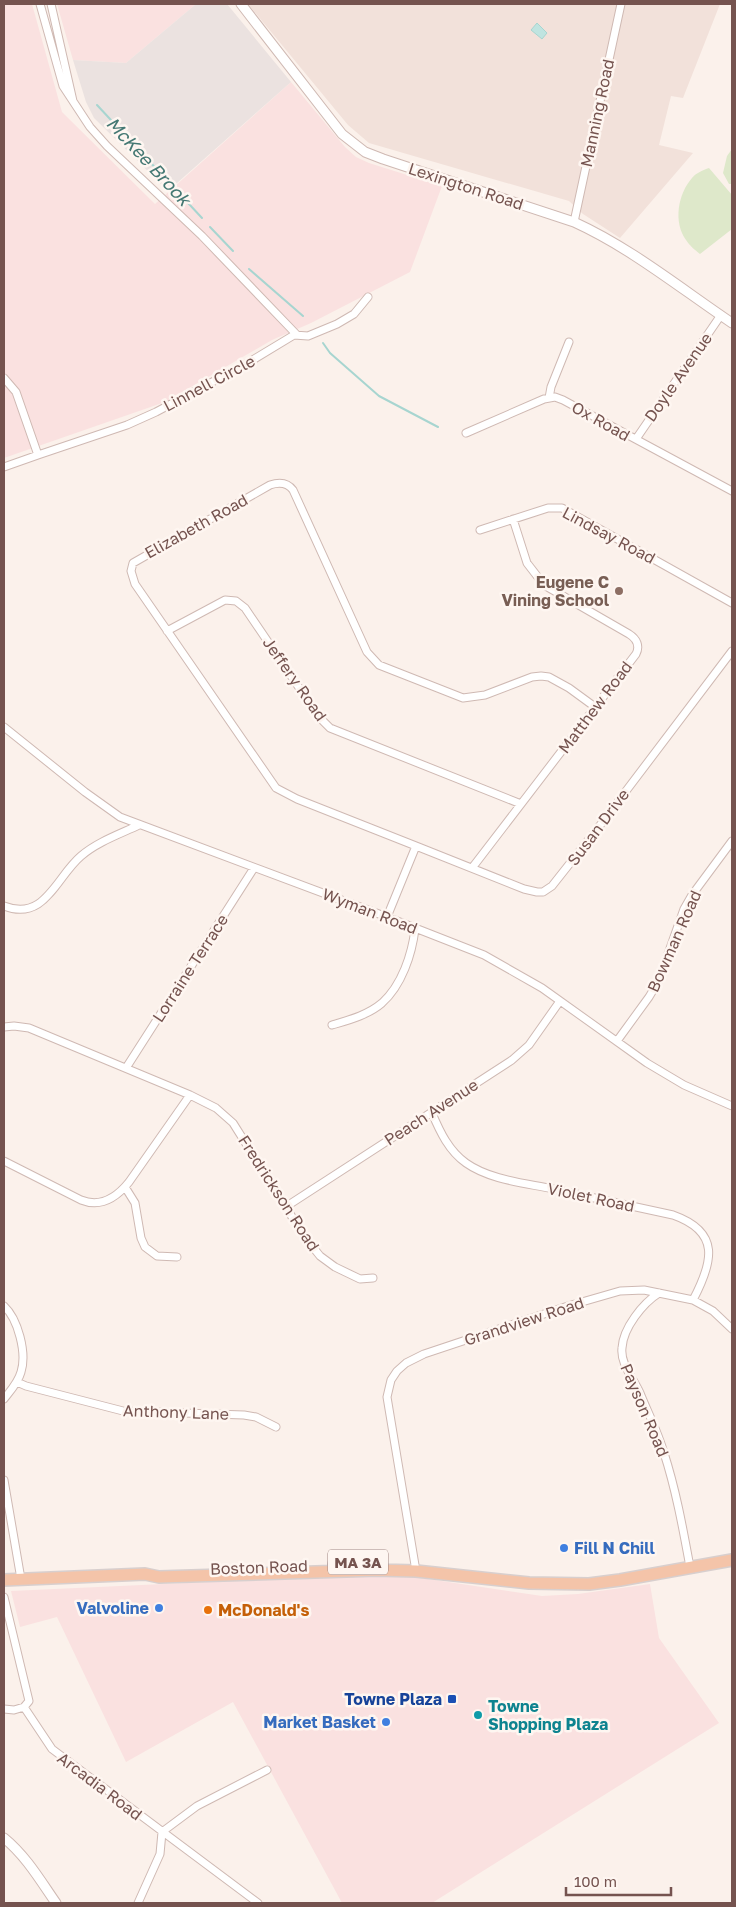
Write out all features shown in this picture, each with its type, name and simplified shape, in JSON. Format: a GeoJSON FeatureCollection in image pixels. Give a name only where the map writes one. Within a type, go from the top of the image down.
{"type":"FeatureCollection","features":[{"type":"Feature","properties":{"kind":"main road","name":"Boston Road"},"geometry":{"type":"LineString","coordinates":[[145,1574],[155,1577],[166,1577],[377,1570],[416,1571],[530,1583],[589,1584],[732,1560]]}},
{"type":"Feature","properties":{"kind":"main road","name":"Boston Road"},"geometry":{"type":"LineString","coordinates":[[4,1580],[145,1574],[157,1570],[362,1562],[415,1565],[463,1575]]}},
{"type":"Feature","properties":{"kind":"street"},"geometry":{"type":"LineString","coordinates":[[40,4],[63,86],[90,127],[107,146],[198,232],[297,335]]}},
{"type":"Feature","properties":{"kind":"street"},"geometry":{"type":"LineString","coordinates":[[51,4],[74,104]]}},
{"type":"Feature","properties":{"kind":"street","name":"Lexington Road"},"geometry":{"type":"LineString","coordinates":[[241,4],[333,123],[353,144],[365,152],[574,222],[614,242],[732,323]]}},
{"type":"Feature","properties":{"kind":"street","name":"Manning Road"},"geometry":{"type":"LineString","coordinates":[[574,222],[621,4]]}},
{"type":"Feature","properties":{"kind":"street","name":"Linnell Circle"},"geometry":{"type":"LineString","coordinates":[[4,467],[127,425],[154,413],[246,364],[288,338],[297,335],[308,336],[316,334],[337,324],[354,314],[368,296]]}},
{"type":"Feature","properties":{"kind":"street","name":"Doyle Avenue"},"geometry":{"type":"LineString","coordinates":[[636,439],[721,315]]}},
{"type":"Feature","properties":{"kind":"street"},"geometry":{"type":"LineString","coordinates":[[466,434],[549,398],[551,387],[569,342]]}},
{"type":"Feature","properties":{"kind":"street"},"geometry":{"type":"LineString","coordinates":[[4,378],[16,392],[38,455]]}},
{"type":"Feature","properties":{"kind":"street","name":"Ox Road"},"geometry":{"type":"LineString","coordinates":[[549,398],[563,400],[732,492]]}},
{"type":"Feature","properties":{"kind":"street","name":"Elizabeth Road"},"geometry":{"type":"LineString","coordinates":[[416,846],[297,799],[276,788],[135,584],[131,571],[133,563],[270,485],[282,482],[293,490],[367,652],[380,665],[463,698],[485,695],[532,677],[549,678],[569,688],[595,707]]}},
{"type":"Feature","properties":{"kind":"street","name":"Lindsay Road"},"geometry":{"type":"LineString","coordinates":[[480,530],[548,508],[562,508],[732,603]]}},
{"type":"Feature","properties":{"kind":"street","name":"Matthew Road"},"geometry":{"type":"LineString","coordinates":[[472,868],[636,654],[638,648],[637,642],[629,634],[544,585],[527,562],[513,519]]}},
{"type":"Feature","properties":{"kind":"street","name":"Jeffery Road"},"geometry":{"type":"LineString","coordinates":[[167,631],[220,601],[236,601],[245,608],[320,717],[330,728],[471,786],[521,804]]}},
{"type":"Feature","properties":{"kind":"street","name":"Susan Drive"},"geometry":{"type":"LineString","coordinates":[[416,846],[532,892],[543,892],[552,886],[601,824],[732,651]]}},
{"type":"Feature","properties":{"kind":"street","name":"Wyman Road"},"geometry":{"type":"LineString","coordinates":[[4,727],[120,817],[484,955],[560,1001],[647,1063],[684,1085],[732,1106]]}},
{"type":"Feature","properties":{"kind":"street"},"geometry":{"type":"LineString","coordinates":[[4,906],[18,910],[38,904],[46,898],[80,856],[139,824]]}},
{"type":"Feature","properties":{"kind":"street","name":"Bowman Road"},"geometry":{"type":"LineString","coordinates":[[617,1041],[658,982],[684,909],[692,895],[732,841]]}},
{"type":"Feature","properties":{"kind":"street"},"geometry":{"type":"LineString","coordinates":[[387,917],[416,846]]}},
{"type":"Feature","properties":{"kind":"street","name":"Lorraine Terrace"},"geometry":{"type":"LineString","coordinates":[[126,1068],[254,868]]}},
{"type":"Feature","properties":{"kind":"street"},"geometry":{"type":"LineString","coordinates":[[332,1025],[372,1010],[388,996],[404,969],[414,944],[415,929]]}},
{"type":"Feature","properties":{"kind":"street","name":"Peach Avenue"},"geometry":{"type":"LineString","coordinates":[[286,1206],[512,1060],[529,1045],[560,1001]]}},
{"type":"Feature","properties":{"kind":"street","name":"Fredrickson Road"},"geometry":{"type":"LineString","coordinates":[[4,1027],[29,1028],[190,1095],[216,1108],[233,1123],[304,1236],[320,1256],[335,1267],[360,1279],[373,1278]]}},
{"type":"Feature","properties":{"kind":"street"},"geometry":{"type":"LineString","coordinates":[[4,1161],[88,1203],[105,1201],[125,1187],[190,1095]]}},
{"type":"Feature","properties":{"kind":"street","name":"Violet Road"},"geometry":{"type":"LineString","coordinates":[[432,1113],[438,1128],[454,1152],[464,1162],[484,1173],[673,1215],[692,1223],[704,1235],[710,1250],[708,1267],[694,1300]]}},
{"type":"Feature","properties":{"kind":"street"},"geometry":{"type":"LineString","coordinates":[[125,1187],[136,1203],[141,1238],[145,1247],[149,1252],[157,1256],[177,1256]]}},
{"type":"Feature","properties":{"kind":"street","name":"Grandview Road"},"geometry":{"type":"LineString","coordinates":[[415,1565],[388,1397],[388,1387],[397,1371],[406,1363],[424,1354],[607,1294],[630,1290],[659,1293],[694,1300],[713,1311],[732,1329]]}},
{"type":"Feature","properties":{"kind":"street","name":"Payson Road"},"geometry":{"type":"LineString","coordinates":[[659,1293],[642,1306],[624,1337],[622,1355],[657,1431],[664,1452],[678,1503],[690,1567]]}},
{"type":"Feature","properties":{"kind":"street"},"geometry":{"type":"LineString","coordinates":[[4,1306],[11,1313],[15,1321],[22,1350],[22,1368],[17,1382],[4,1399]]}},
{"type":"Feature","properties":{"kind":"street","name":"Anthony Lane"},"geometry":{"type":"LineString","coordinates":[[17,1382],[24,1386],[59,1393],[123,1412],[244,1415],[256,1417],[276,1426]]}},
{"type":"Feature","properties":{"kind":"street"},"geometry":{"type":"LineString","coordinates":[[4,1480],[21,1579]]}},
{"type":"Feature","properties":{"kind":"street"},"geometry":{"type":"LineString","coordinates":[[4,1597],[29,1701],[24,1707],[14,1710],[4,1709]]}},
{"type":"Feature","properties":{"kind":"street","name":"Arcadia Road"},"geometry":{"type":"LineString","coordinates":[[24,1707],[52,1750],[258,1903]]}},
{"type":"Feature","properties":{"kind":"street"},"geometry":{"type":"LineString","coordinates":[[138,1903],[160,1854],[162,1832],[197,1806],[267,1770]]}},
{"type":"Feature","properties":{"kind":"street"},"geometry":{"type":"LineString","coordinates":[[4,1838],[30,1866],[56,1903]]}},
{"type":"Feature","properties":{"kind":"shaded area"},"geometry":{"type":"Polygon","coordinates":[[[4,4],[32,4],[62,112],[155,204],[291,82],[345,147],[356,157],[369,163],[442,186],[410,272],[311,323],[272,340],[165,402],[4,458],[4,4]]]}},
{"type":"Feature","properties":{"kind":"shaded area"},"geometry":{"type":"Polygon","coordinates":[[[57,4],[196,4],[126,63],[73,60],[57,4]]]}},
{"type":"Feature","properties":{"kind":"shaded area"},"geometry":{"type":"Polygon","coordinates":[[[196,4],[227,4],[291,82],[168,191],[94,118],[86,102],[73,60],[126,63],[196,4]]]}},
{"type":"Feature","properties":{"kind":"shaded area"},"geometry":{"type":"Polygon","coordinates":[[[248,4],[720,4],[683,98],[671,96],[659,145],[693,153],[620,238],[583,214],[569,201],[369,143],[348,125],[248,4]]]}},
{"type":"Feature","properties":{"kind":"shaded area"},"geometry":{"type":"Polygon","coordinates":[[[362,1575],[408,1576],[542,1596],[578,1594],[650,1584],[659,1638],[719,1723],[432,1903],[342,1903],[233,1702],[126,1762],[57,1617],[20,1627],[11,1591],[362,1575]]]}},
{"type":"Feature","properties":{"kind":"green space"},"geometry":{"type":"Polygon","coordinates":[[[732,149],[732,184],[729,184],[723,173],[727,156],[732,149]]]}},
{"type":"Feature","properties":{"kind":"green space"},"geometry":{"type":"Polygon","coordinates":[[[709,168],[732,195],[732,229],[700,254],[689,244],[682,233],[678,217],[683,192],[687,185],[698,173],[709,168]]]}},
{"type":"Feature","properties":{"kind":"water"},"geometry":{"type":"Polygon","coordinates":[[[537,23],[547,33],[542,39],[531,30],[537,23]]]}},
{"type":"Feature","properties":{"kind":"waterway","name":"McKee Brook"},"geometry":{"type":"LineString","coordinates":[[97,105],[202,218]]}},
{"type":"Feature","properties":{"kind":"waterway","name":"McKee Brook"},"geometry":{"type":"LineString","coordinates":[[210,227],[233,251]]}},
{"type":"Feature","properties":{"kind":"waterway","name":"McKee Brook"},"geometry":{"type":"LineString","coordinates":[[249,269],[303,316]]}},
{"type":"Feature","properties":{"kind":"waterway","name":"McKee Brook"},"geometry":{"type":"LineString","coordinates":[[323,343],[330,353],[379,396],[438,427]]}},
{"type":"Feature","properties":{"kind":"place","name":"Eugene C Vining School"},"geometry":{"type":"Point","coordinates":[619,591]}},
{"type":"Feature","properties":{"kind":"place","name":"Fill N Chill"},"geometry":{"type":"Point","coordinates":[564,1548]}},
{"type":"Feature","properties":{"kind":"place","name":"Valvoline"},"geometry":{"type":"Point","coordinates":[159,1608]}},
{"type":"Feature","properties":{"kind":"place","name":"McDonald's"},"geometry":{"type":"Point","coordinates":[208,1610]}},
{"type":"Feature","properties":{"kind":"place","name":"Towne Plaza"},"geometry":{"type":"Point","coordinates":[452,1699]}},
{"type":"Feature","properties":{"kind":"place","name":"Towne Shopping Plaza"},"geometry":{"type":"Point","coordinates":[478,1715]}},
{"type":"Feature","properties":{"kind":"place","name":"Market Basket"},"geometry":{"type":"Point","coordinates":[386,1722]}}]}
